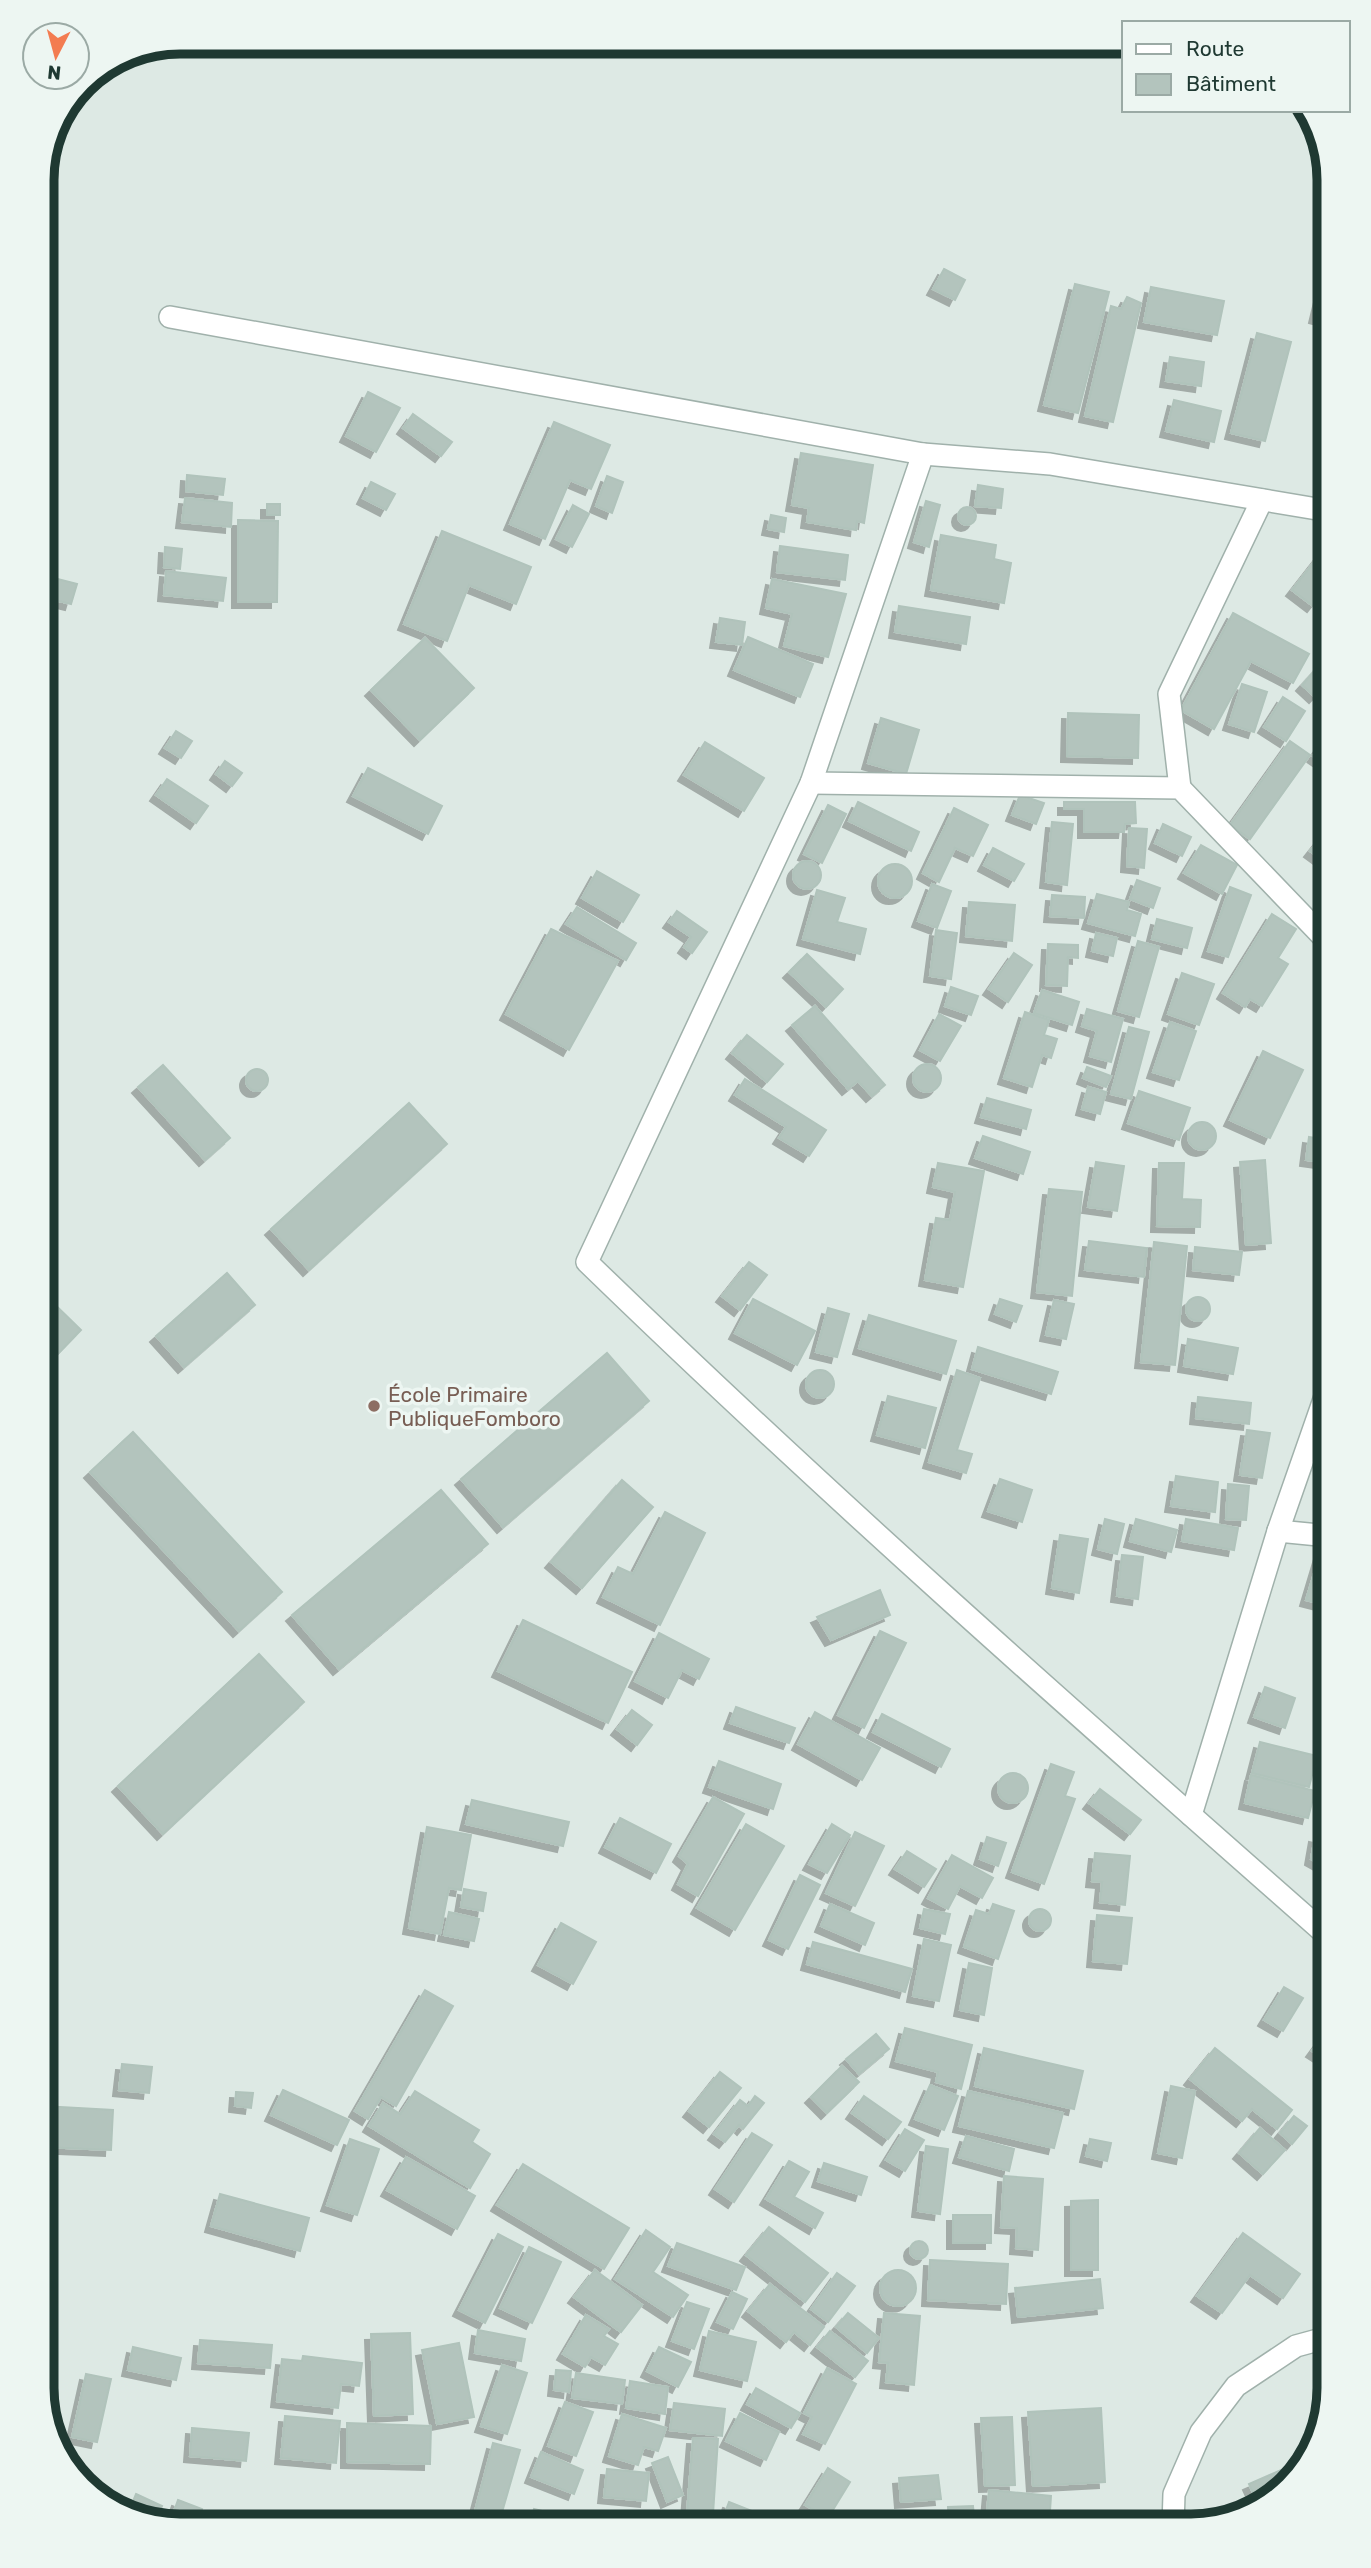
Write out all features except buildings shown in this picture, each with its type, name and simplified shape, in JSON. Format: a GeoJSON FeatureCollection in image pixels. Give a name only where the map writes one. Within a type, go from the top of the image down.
{"type":"FeatureCollection","features":[{"type":"Feature","properties":{"kind":"street"},"geometry":{"type":"LineString","coordinates":[[170,317],[923,454],[1050,464],[1317,509]]}},
{"type":"Feature","properties":{"kind":"street"},"geometry":{"type":"LineString","coordinates":[[923,454],[811,783],[587,1262],[691,1363],[1004,1650],[1317,1926]]}},
{"type":"Feature","properties":{"kind":"street"},"geometry":{"type":"LineString","coordinates":[[1262,500],[1169,694],[1180,788],[1317,931]]}},
{"type":"Feature","properties":{"kind":"street"},"geometry":{"type":"LineString","coordinates":[[811,783],[1180,788]]}},
{"type":"Feature","properties":{"kind":"street"},"geometry":{"type":"LineString","coordinates":[[1191,1815],[1278,1531],[1317,1419]]}},
{"type":"Feature","properties":{"kind":"street"},"geometry":{"type":"LineString","coordinates":[[1278,1531],[1317,1535]]}},
{"type":"Feature","properties":{"kind":"street"},"geometry":{"type":"LineString","coordinates":[[1173,2514],[1174,2494],[1201,2432],[1236,2386],[1296,2346],[1317,2340]]}},
{"type":"Feature","properties":{"kind":"place","name":"École Primaire PubliqueFomboro"},"geometry":{"type":"Point","coordinates":[374,1406]}}]}
